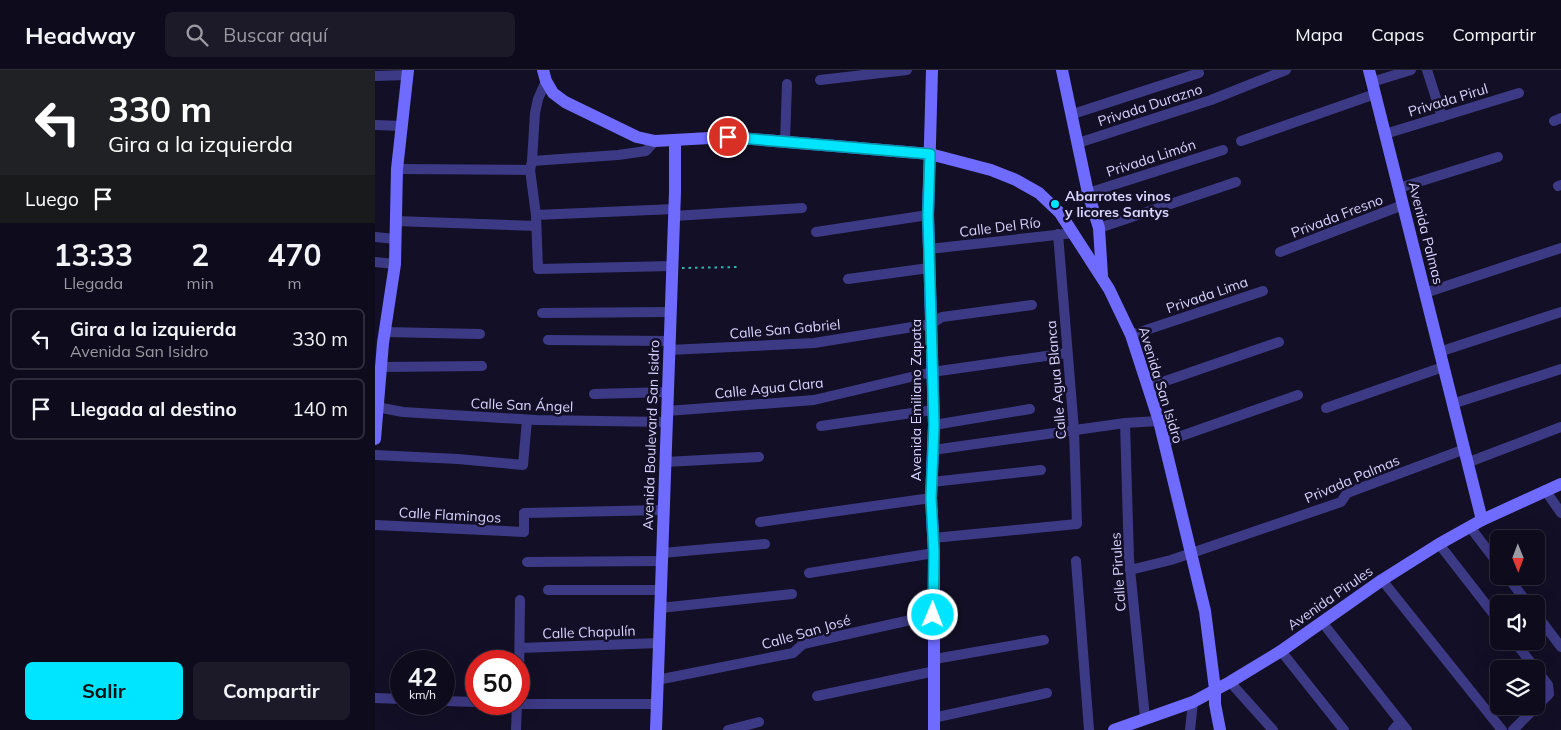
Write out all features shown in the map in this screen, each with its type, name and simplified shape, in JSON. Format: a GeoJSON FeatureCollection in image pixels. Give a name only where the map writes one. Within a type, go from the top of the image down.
{"type":"FeatureCollection","features":[{"type":"Feature","properties":{"kind":"main road","name":"Avenida Emiliano Zapata"},"geometry":{"type":"LineString","coordinates":[[932,70],[928,215],[934,425],[931,498],[934,553],[934,724]]}},
{"type":"Feature","properties":{"kind":"main road"},"geometry":{"type":"LineString","coordinates":[[1062,70],[1073,114],[1088,193],[1099,228],[1102,276]]}},
{"type":"Feature","properties":{"kind":"main road"},"geometry":{"type":"LineString","coordinates":[[375,439],[381,367],[381,339],[395,264],[397,169],[408,73]]}},
{"type":"Feature","properties":{"kind":"main road","name":"Avenida San Isidro"},"geometry":{"type":"LineString","coordinates":[[544,75],[553,93],[565,102],[637,137],[655,141],[728,137],[930,154],[959,161],[1016,180],[1039,193],[1060,213],[1102,276],[1131,335],[1159,421],[1205,611],[1219,730]]}},
{"type":"Feature","properties":{"kind":"main road","name":"Avenida Palmas"},"geometry":{"type":"LineString","coordinates":[[1372,82],[1452,404],[1469,462],[1482,520]]}},
{"type":"Feature","properties":{"kind":"main road","name":"Avenida Boulevard San Isidro"},"geometry":{"type":"LineString","coordinates":[[656,730],[671,312],[675,140]]}},
{"type":"Feature","properties":{"kind":"main road","name":"Avenida Pirules"},"geometry":{"type":"LineString","coordinates":[[1114,730],[1193,702],[1230,682],[1439,544],[1482,520],[1561,484]]}},
{"type":"Feature","properties":{"kind":"street"},"geometry":{"type":"LineString","coordinates":[[820,80],[907,70]]}},
{"type":"Feature","properties":{"kind":"street","name":"Privada Durazno"},"geometry":{"type":"LineString","coordinates":[[1078,143],[1211,100],[1286,70]]}},
{"type":"Feature","properties":{"kind":"street"},"geometry":{"type":"LineString","coordinates":[[1241,141],[1372,82],[1411,70]]}},
{"type":"Feature","properties":{"kind":"street"},"geometry":{"type":"LineString","coordinates":[[1427,70],[1442,117]]}},
{"type":"Feature","properties":{"kind":"street"},"geometry":{"type":"LineString","coordinates":[[375,76],[408,73]]}},
{"type":"Feature","properties":{"kind":"street"},"geometry":{"type":"LineString","coordinates":[[1073,114],[1199,73]]}},
{"type":"Feature","properties":{"kind":"street"},"geometry":{"type":"LineString","coordinates":[[544,75],[535,113],[531,165],[536,215],[538,269],[672,268]]}},
{"type":"Feature","properties":{"kind":"street"},"geometry":{"type":"LineString","coordinates":[[785,142],[787,84]]}},
{"type":"Feature","properties":{"kind":"street","name":"Privada Pirul"},"geometry":{"type":"LineString","coordinates":[[1385,134],[1519,94]]}},
{"type":"Feature","properties":{"kind":"street"},"geometry":{"type":"LineString","coordinates":[[375,125],[402,126]]}},
{"type":"Feature","properties":{"kind":"street"},"geometry":{"type":"LineString","coordinates":[[397,169],[531,165],[646,152],[655,141]]}},
{"type":"Feature","properties":{"kind":"street","name":"Privada Limón"},"geometry":{"type":"LineString","coordinates":[[1088,193],[1223,150]]}},
{"type":"Feature","properties":{"kind":"street"},"geometry":{"type":"LineString","coordinates":[[1399,188],[1498,157]]}},
{"type":"Feature","properties":{"kind":"street"},"geometry":{"type":"LineString","coordinates":[[1099,228],[1237,182]]}},
{"type":"Feature","properties":{"kind":"street","name":"Privada Fresno"},"geometry":{"type":"LineString","coordinates":[[1280,252],[1403,205]]}},
{"type":"Feature","properties":{"kind":"street"},"geometry":{"type":"LineString","coordinates":[[536,215],[802,208]]}},
{"type":"Feature","properties":{"kind":"street"},"geometry":{"type":"LineString","coordinates":[[815,232],[928,215]]}},
{"type":"Feature","properties":{"kind":"street"},"geometry":{"type":"LineString","coordinates":[[395,221],[536,226]]}},
{"type":"Feature","properties":{"kind":"street","name":"Calle Del Río"},"geometry":{"type":"LineString","coordinates":[[929,249],[1074,233]]}},
{"type":"Feature","properties":{"kind":"street","name":"Calle Agua Blanca"},"geometry":{"type":"LineString","coordinates":[[933,538],[1077,524],[1074,430],[1058,234]]}},
{"type":"Feature","properties":{"kind":"street"},"geometry":{"type":"LineString","coordinates":[[375,237],[395,239]]}},
{"type":"Feature","properties":{"kind":"street"},"geometry":{"type":"LineString","coordinates":[[1425,293],[1561,248]]}},
{"type":"Feature","properties":{"kind":"street"},"geometry":{"type":"LineString","coordinates":[[375,262],[395,264]]}},
{"type":"Feature","properties":{"kind":"street"},"geometry":{"type":"LineString","coordinates":[[848,279],[929,268]]}},
{"type":"Feature","properties":{"kind":"street","name":"Privada Lima"},"geometry":{"type":"LineString","coordinates":[[1131,335],[1263,291]]}},
{"type":"Feature","properties":{"kind":"street","name":"Calle San Gabriel"},"geometry":{"type":"LineString","coordinates":[[548,340],[669,346],[814,342],[931,324],[942,317],[1031,305]]}},
{"type":"Feature","properties":{"kind":"street"},"geometry":{"type":"LineString","coordinates":[[542,314],[671,312]]}},
{"type":"Feature","properties":{"kind":"street"},"geometry":{"type":"LineString","coordinates":[[1439,352],[1561,312]]}},
{"type":"Feature","properties":{"kind":"street"},"geometry":{"type":"LineString","coordinates":[[381,339],[480,334]]}},
{"type":"Feature","properties":{"kind":"street"},"geometry":{"type":"LineString","coordinates":[[1148,387],[1279,342]]}},
{"type":"Feature","properties":{"kind":"street","name":"Calle Agua Clara"},"geometry":{"type":"LineString","coordinates":[[667,416],[814,400],[932,372],[1067,353]]}},
{"type":"Feature","properties":{"kind":"street"},"geometry":{"type":"LineString","coordinates":[[381,367],[483,366]]}},
{"type":"Feature","properties":{"kind":"street"},"geometry":{"type":"LineString","coordinates":[[1326,408],[1443,367]]}},
{"type":"Feature","properties":{"kind":"street"},"geometry":{"type":"LineString","coordinates":[[1452,404],[1561,369]]}},
{"type":"Feature","properties":{"kind":"street"},"geometry":{"type":"LineString","coordinates":[[594,394],[668,392]]}},
{"type":"Feature","properties":{"kind":"street"},"geometry":{"type":"LineString","coordinates":[[1164,442],[1298,395]]}},
{"type":"Feature","properties":{"kind":"street","name":"Calle San Ángel"},"geometry":{"type":"LineString","coordinates":[[377,407],[403,412],[527,420],[667,416]]}},
{"type":"Feature","properties":{"kind":"street"},"geometry":{"type":"LineString","coordinates":[[934,425],[1030,409]]}},
{"type":"Feature","properties":{"kind":"street"},"geometry":{"type":"LineString","coordinates":[[821,426],[933,410]]}},
{"type":"Feature","properties":{"kind":"street"},"geometry":{"type":"LineString","coordinates":[[375,455],[458,459],[523,465],[527,420]]}},
{"type":"Feature","properties":{"kind":"street"},"geometry":{"type":"LineString","coordinates":[[933,450],[1125,423],[1159,421]]}},
{"type":"Feature","properties":{"kind":"street","name":"Calle Pirules"},"geometry":{"type":"LineString","coordinates":[[1125,423],[1130,570],[1145,718]]}},
{"type":"Feature","properties":{"kind":"street"},"geometry":{"type":"LineString","coordinates":[[1469,462],[1561,427]]}},
{"type":"Feature","properties":{"kind":"street","name":"Privada Palmas"},"geometry":{"type":"LineString","coordinates":[[1130,570],[1159,564],[1341,502],[1347,493],[1465,449]]}},
{"type":"Feature","properties":{"kind":"street"},"geometry":{"type":"LineString","coordinates":[[665,462],[759,457]]}},
{"type":"Feature","properties":{"kind":"street"},"geometry":{"type":"LineString","coordinates":[[932,482],[1041,470]]}},
{"type":"Feature","properties":{"kind":"street"},"geometry":{"type":"LineString","coordinates":[[1545,490],[1561,513]]}},
{"type":"Feature","properties":{"kind":"street"},"geometry":{"type":"LineString","coordinates":[[759,522],[931,498]]}},
{"type":"Feature","properties":{"kind":"street","name":"Calle Flamingos"},"geometry":{"type":"LineString","coordinates":[[375,525],[524,532],[524,513],[664,510]]}},
{"type":"Feature","properties":{"kind":"street"},"geometry":{"type":"LineString","coordinates":[[1470,527],[1490,553]]}},
{"type":"Feature","properties":{"kind":"street"},"geometry":{"type":"LineString","coordinates":[[527,562],[662,557],[765,544]]}},
{"type":"Feature","properties":{"kind":"street"},"geometry":{"type":"LineString","coordinates":[[1439,544],[1490,609]]}},
{"type":"Feature","properties":{"kind":"street"},"geometry":{"type":"LineString","coordinates":[[809,573],[934,553]]}},
{"type":"Feature","properties":{"kind":"street"},"geometry":{"type":"LineString","coordinates":[[1076,560],[1089,730]]}},
{"type":"Feature","properties":{"kind":"street"},"geometry":{"type":"LineString","coordinates":[[1382,580],[1502,730]]}},
{"type":"Feature","properties":{"kind":"street"},"geometry":{"type":"LineString","coordinates":[[548,590],[660,590]]}},
{"type":"Feature","properties":{"kind":"street"},"geometry":{"type":"LineString","coordinates":[[660,608],[792,594]]}},
{"type":"Feature","properties":{"kind":"street"},"geometry":{"type":"LineString","coordinates":[[520,600],[520,648]]}},
{"type":"Feature","properties":{"kind":"street","name":"Calle San José"},"geometry":{"type":"LineString","coordinates":[[657,680],[793,653],[803,644],[933,615]]}},
{"type":"Feature","properties":{"kind":"street"},"geometry":{"type":"LineString","coordinates":[[1322,622],[1400,727]]}},
{"type":"Feature","properties":{"kind":"street"},"geometry":{"type":"LineString","coordinates":[[1545,626],[1561,647]]}},
{"type":"Feature","properties":{"kind":"street"},"geometry":{"type":"LineString","coordinates":[[817,696],[935,665],[1043,640]]}},
{"type":"Feature","properties":{"kind":"street","name":"Calle Chapulín"},"geometry":{"type":"LineString","coordinates":[[520,648],[659,643]]}},
{"type":"Feature","properties":{"kind":"street"},"geometry":{"type":"LineString","coordinates":[[1281,650],[1344,730]]}},
{"type":"Feature","properties":{"kind":"street"},"geometry":{"type":"LineString","coordinates":[[1545,681],[1548,685],[1549,694],[1545,698]]}},
{"type":"Feature","properties":{"kind":"street"},"geometry":{"type":"LineString","coordinates":[[1230,682],[1273,730]]}},
{"type":"Feature","properties":{"kind":"street"},"geometry":{"type":"LineString","coordinates":[[934,724],[1047,693]]}},
{"type":"Feature","properties":{"kind":"street"},"geometry":{"type":"LineString","coordinates":[[375,698],[390,699]]}},
{"type":"Feature","properties":{"kind":"street"},"geometry":{"type":"LineString","coordinates":[[1189,730],[1193,702]]}},
{"type":"Feature","properties":{"kind":"street"},"geometry":{"type":"LineString","coordinates":[[530,704],[656,704]]}},
{"type":"Feature","properties":{"kind":"street"},"geometry":{"type":"LineString","coordinates":[[515,730],[516,715]]}},
{"type":"Feature","properties":{"kind":"street"},"geometry":{"type":"LineString","coordinates":[[1513,730],[1528,715]]}},
{"type":"Feature","properties":{"kind":"street"},"geometry":{"type":"LineString","coordinates":[[728,730],[759,722]]}},
{"type":"Feature","properties":{"kind":"path"},"geometry":{"type":"LineString","coordinates":[[672,268],[740,266]]}},
{"type":"Feature","properties":{"kind":"place","name":"Abarrotes vinos y licores Santys"},"geometry":{"type":"Point","coordinates":[1055,204]}},
{"type":"Feature","properties":{"kind":"route"},"geometry":{"type":"LineString","coordinates":[[728,137],[930,154],[928,215],[934,425],[931,498],[934,553],[933,615]]}}]}
